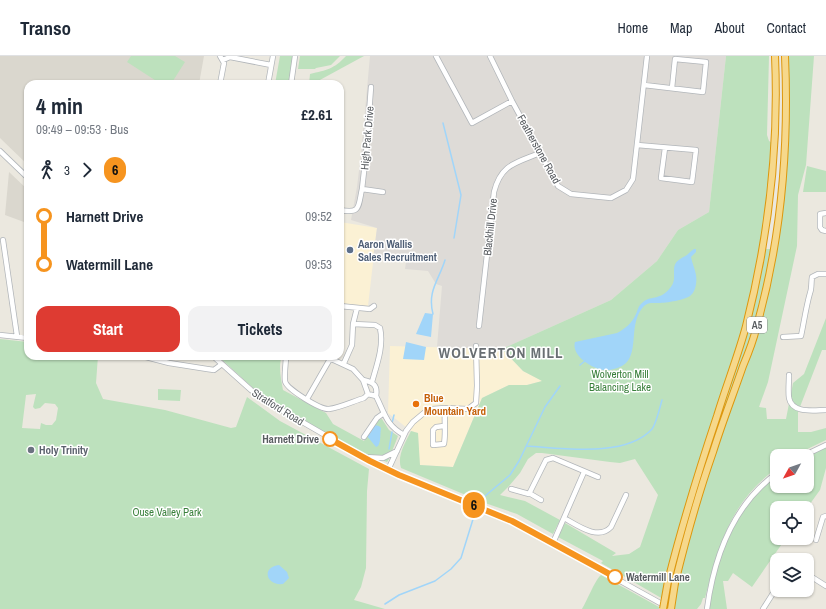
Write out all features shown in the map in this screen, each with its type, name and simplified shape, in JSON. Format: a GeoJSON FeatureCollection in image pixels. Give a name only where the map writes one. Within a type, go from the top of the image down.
{"type":"FeatureCollection","features":[{"type":"Feature","properties":{"kind":"highway","name":"A5"},"geometry":{"type":"LineString","coordinates":[[663,609],[668,581],[690,499],[745,327],[764,240],[772,174],[776,116],[775,56]]}},
{"type":"Feature","properties":{"kind":"highway","name":"A5"},"geometry":{"type":"LineString","coordinates":[[671,609],[675,583],[696,501],[756,330],[766,287],[774,244],[783,174],[786,76],[785,56]]}},
{"type":"Feature","properties":{"kind":"street"},"geometry":{"type":"LineString","coordinates":[[269,80],[273,56]]}},
{"type":"Feature","properties":{"kind":"street"},"geometry":{"type":"LineString","coordinates":[[436,56],[472,123],[512,101]]}},
{"type":"Feature","properties":{"kind":"street","name":"Featherstone Road"},"geometry":{"type":"LineString","coordinates":[[490,56],[512,101],[558,186],[571,194],[611,198],[626,190],[633,179],[647,56]]}},
{"type":"Feature","properties":{"kind":"street"},"geometry":{"type":"LineString","coordinates":[[221,80],[223,67],[221,58],[230,57],[272,65]]}},
{"type":"Feature","properties":{"kind":"street"},"geometry":{"type":"LineString","coordinates":[[292,80],[295,58]]}},
{"type":"Feature","properties":{"kind":"street"},"geometry":{"type":"LineString","coordinates":[[644,85],[703,92],[706,62],[675,59],[672,88]]}},
{"type":"Feature","properties":{"kind":"street","name":"High Park Drive"},"geometry":{"type":"LineString","coordinates":[[344,211],[351,212],[358,208],[366,154],[371,86]]}},
{"type":"Feature","properties":{"kind":"street"},"geometry":{"type":"LineString","coordinates":[[637,145],[696,150],[692,182],[661,178],[665,148]]}},
{"type":"Feature","properties":{"kind":"street"},"geometry":{"type":"LineString","coordinates":[[0,151],[24,174]]}},
{"type":"Feature","properties":{"kind":"street","name":"Blackhill Drive"},"geometry":{"type":"LineString","coordinates":[[479,326],[496,184],[502,173],[508,167],[540,153]]}},
{"type":"Feature","properties":{"kind":"street"},"geometry":{"type":"LineString","coordinates":[[362,189],[383,192]]}},
{"type":"Feature","properties":{"kind":"street"},"geometry":{"type":"LineString","coordinates":[[826,214],[820,214],[820,227],[822,230],[826,231]]}},
{"type":"Feature","properties":{"kind":"street"},"geometry":{"type":"LineString","coordinates":[[3,240],[17,336]]}},
{"type":"Feature","properties":{"kind":"street"},"geometry":{"type":"LineString","coordinates":[[783,337],[801,336],[805,311],[811,291],[810,283],[812,277],[818,274],[826,274]]}},
{"type":"Feature","properties":{"kind":"street"},"geometry":{"type":"LineString","coordinates":[[344,306],[370,309],[374,306]]}},
{"type":"Feature","properties":{"kind":"street"},"geometry":{"type":"LineString","coordinates":[[344,364],[352,345],[353,324],[357,308]]}},
{"type":"Feature","properties":{"kind":"street"},"geometry":{"type":"LineString","coordinates":[[353,324],[375,325],[380,328],[382,336],[380,357],[372,382]]}},
{"type":"Feature","properties":{"kind":"street"},"geometry":{"type":"LineString","coordinates":[[0,335],[24,337]]}},
{"type":"Feature","properties":{"kind":"street"},"geometry":{"type":"LineString","coordinates":[[388,470],[404,435],[413,422],[425,412],[432,409],[445,408],[468,409],[476,403],[476,346]]}},
{"type":"Feature","properties":{"kind":"street"},"geometry":{"type":"LineString","coordinates":[[156,360],[170,364],[214,370],[222,364]]}},
{"type":"Feature","properties":{"kind":"street","name":"Stratford Road"},"geometry":{"type":"LineString","coordinates":[[218,360],[251,390],[266,401],[362,457],[388,470],[512,521],[671,609]]}},
{"type":"Feature","properties":{"kind":"street"},"geometry":{"type":"LineString","coordinates":[[286,360],[285,381],[287,386],[322,408],[328,409],[364,398],[368,394]]}},
{"type":"Feature","properties":{"kind":"street"},"geometry":{"type":"LineString","coordinates":[[307,399],[329,360]]}},
{"type":"Feature","properties":{"kind":"street"},"geometry":{"type":"LineString","coordinates":[[333,360],[354,369],[363,380],[368,394]]}},
{"type":"Feature","properties":{"kind":"street"},"geometry":{"type":"LineString","coordinates":[[789,375],[789,398],[792,403],[801,410],[826,410]]}},
{"type":"Feature","properties":{"kind":"street"},"geometry":{"type":"LineString","coordinates":[[363,380],[372,382],[375,385],[377,390],[376,396],[390,425],[404,435]]}},
{"type":"Feature","properties":{"kind":"street"},"geometry":{"type":"LineString","coordinates":[[368,394],[376,396]]}},
{"type":"Feature","properties":{"kind":"street"},"geometry":{"type":"LineString","coordinates":[[444,426],[436,427],[433,430],[434,445],[444,444],[446,430],[444,426],[445,408]]}},
{"type":"Feature","properties":{"kind":"street"},"geometry":{"type":"LineString","coordinates":[[364,437],[378,418],[384,413]]}},
{"type":"Feature","properties":{"kind":"street"},"geometry":{"type":"LineString","coordinates":[[814,451],[826,445]]}},
{"type":"Feature","properties":{"kind":"street"},"geometry":{"type":"LineString","coordinates":[[362,457],[382,458],[397,451]]}},
{"type":"Feature","properties":{"kind":"street"},"geometry":{"type":"LineString","coordinates":[[529,493],[546,460],[553,458],[598,477]]}},
{"type":"Feature","properties":{"kind":"street"},"geometry":{"type":"LineString","coordinates":[[553,543],[584,472]]}},
{"type":"Feature","properties":{"kind":"street"},"geometry":{"type":"LineString","coordinates":[[706,609],[714,571],[722,544],[734,522],[752,497],[770,478]]}},
{"type":"Feature","properties":{"kind":"street"},"geometry":{"type":"LineString","coordinates":[[511,489],[529,493],[541,500]]}},
{"type":"Feature","properties":{"kind":"street"},"geometry":{"type":"LineString","coordinates":[[564,518],[590,532],[607,531],[611,527],[626,495]]}},
{"type":"Feature","properties":{"kind":"street"},"geometry":{"type":"LineString","coordinates":[[816,540],[823,518],[826,516]]}},
{"type":"Feature","properties":{"kind":"street"},"geometry":{"type":"LineString","coordinates":[[814,578],[826,586]]}},
{"type":"Feature","properties":{"kind":"street"},"geometry":{"type":"LineString","coordinates":[[763,609],[771,597]]}},
{"type":"Feature","properties":{"kind":"shaded area"},"geometry":{"type":"Polygon","coordinates":[[[0,56],[204,56],[200,80],[24,80],[24,161],[0,138],[0,56]]]}},
{"type":"Feature","properties":{"kind":"shaded area"},"geometry":{"type":"Polygon","coordinates":[[[370,56],[726,56],[709,212],[678,230],[657,261],[611,300],[502,349],[437,347],[442,286],[436,284],[428,271],[405,269],[406,262],[373,258],[377,228],[351,220],[361,154],[370,56]]]}},
{"type":"Feature","properties":{"kind":"shaded area"},"geometry":{"type":"Polygon","coordinates":[[[9,172],[24,186],[24,222],[5,215],[9,172]]]}},
{"type":"Feature","properties":{"kind":"shaded area"},"geometry":{"type":"Polygon","coordinates":[[[344,223],[377,228],[368,306],[344,303],[344,223]]]}},
{"type":"Feature","properties":{"kind":"shaded area"},"geometry":{"type":"Polygon","coordinates":[[[390,346],[502,349],[523,371],[543,381],[527,385],[509,385],[482,398],[453,467],[419,465],[418,433],[411,431],[388,413],[390,346]]]}},
{"type":"Feature","properties":{"kind":"green space"},"geometry":{"type":"Polygon","coordinates":[[[131,56],[175,56],[185,62],[174,80],[155,80],[127,62],[131,56]]]}},
{"type":"Feature","properties":{"kind":"green space"},"geometry":{"type":"Polygon","coordinates":[[[280,56],[293,56],[290,80],[276,80],[280,56]]]}},
{"type":"Feature","properties":{"kind":"green space"},"geometry":{"type":"Polygon","coordinates":[[[300,56],[340,56],[331,65],[315,69],[298,69],[300,56]]]}},
{"type":"Feature","properties":{"kind":"green space"},"geometry":{"type":"Polygon","coordinates":[[[346,56],[364,56],[320,80],[309,80],[310,74],[338,64],[346,56]]]}},
{"type":"Feature","properties":{"kind":"green space","name":"Wolverton Mill Balancing Lake"},"geometry":{"type":"Polygon","coordinates":[[[726,56],[769,56],[767,135],[769,141],[774,144],[762,249],[773,249],[783,174],[785,56],[814,56],[806,165],[798,195],[797,246],[768,382],[759,407],[766,408],[767,419],[786,419],[793,383],[804,374],[826,318],[826,350],[822,350],[798,412],[798,432],[811,432],[826,428],[826,440],[807,449],[770,449],[770,474],[748,495],[737,510],[722,543],[705,598],[703,598],[697,609],[675,609],[675,606],[601,563],[603,561],[558,537],[565,523],[616,553],[612,556],[629,554],[640,547],[658,495],[635,459],[620,463],[536,453],[528,459],[520,473],[500,495],[525,501],[560,520],[553,534],[517,514],[485,503],[401,468],[400,459],[402,450],[411,431],[418,433],[420,465],[453,467],[482,398],[509,385],[527,385],[542,381],[523,371],[502,349],[611,300],[657,261],[678,230],[709,212],[726,56]]]}},
{"type":"Feature","properties":{"kind":"green space"},"geometry":{"type":"Polygon","coordinates":[[[807,166],[826,171],[826,192],[803,192],[807,166]]]}},
{"type":"Feature","properties":{"kind":"green space","name":"Ouse Valley Park"},"geometry":{"type":"Polygon","coordinates":[[[0,339],[24,342],[24,360],[98,360],[96,383],[103,399],[165,410],[231,428],[236,427],[247,397],[280,421],[369,469],[367,491],[366,568],[361,587],[354,600],[385,609],[0,609],[0,339]],[[36,394],[26,395],[22,428],[40,429],[41,423],[52,425],[56,420],[58,408],[55,404],[45,403],[40,408],[35,409],[33,407],[36,394]]]}},
{"type":"Feature","properties":{"kind":"green space"},"geometry":{"type":"Polygon","coordinates":[[[222,360],[281,360],[280,368],[283,390],[326,413],[333,424],[364,441],[378,420],[382,419],[389,430],[398,436],[389,459],[387,462],[361,452],[282,410],[254,389],[222,360]]]}},
{"type":"Feature","properties":{"kind":"green space"},"geometry":{"type":"Polygon","coordinates":[[[158,389],[181,390],[180,401],[158,400],[158,389]]]}},
{"type":"Feature","properties":{"kind":"green space"},"geometry":{"type":"Polygon","coordinates":[[[826,445],[826,468],[820,490],[812,501],[770,501],[770,545],[781,545],[776,553],[770,553],[770,561],[752,587],[733,573],[728,581],[723,581],[727,609],[707,609],[722,544],[752,497],[770,480],[770,493],[814,493],[814,452],[826,445]]]}},
{"type":"Feature","properties":{"kind":"green space"},"geometry":{"type":"Polygon","coordinates":[[[601,575],[659,607],[659,609],[582,609],[596,581],[601,575]]]}},
{"type":"Feature","properties":{"kind":"water"},"geometry":{"type":"Polygon","coordinates":[[[696,249],[696,252],[691,257],[696,273],[696,286],[693,293],[689,297],[681,300],[649,303],[644,306],[636,320],[632,351],[630,358],[626,363],[615,369],[603,370],[593,367],[579,356],[576,352],[575,342],[617,333],[625,328],[636,314],[641,304],[648,299],[663,295],[672,286],[676,262],[696,249]]]}},
{"type":"Feature","properties":{"kind":"water"},"geometry":{"type":"Polygon","coordinates":[[[425,313],[433,314],[431,337],[416,334],[425,313]]]}},
{"type":"Feature","properties":{"kind":"water"},"geometry":{"type":"Polygon","coordinates":[[[406,342],[426,347],[424,360],[403,359],[406,342]]]}},
{"type":"Feature","properties":{"kind":"water"},"geometry":{"type":"Polygon","coordinates":[[[375,425],[381,428],[380,442],[376,447],[367,436],[372,427],[375,425]]]}},
{"type":"Feature","properties":{"kind":"water"},"geometry":{"type":"Polygon","coordinates":[[[279,565],[287,572],[289,578],[283,584],[273,582],[268,576],[268,572],[273,566],[279,565]]]}},
{"type":"Feature","properties":{"kind":"waterway"},"geometry":{"type":"LineString","coordinates":[[443,123],[461,195],[454,238]]}},
{"type":"Feature","properties":{"kind":"waterway"},"geometry":{"type":"LineString","coordinates":[[433,314],[432,299],[434,286],[445,260]]}},
{"type":"Feature","properties":{"kind":"waterway"},"geometry":{"type":"LineString","coordinates":[[580,365],[586,360]]}},
{"type":"Feature","properties":{"kind":"waterway"},"geometry":{"type":"LineString","coordinates":[[485,496],[510,475],[519,461],[545,407],[560,386]]}},
{"type":"Feature","properties":{"kind":"waterway"},"geometry":{"type":"LineString","coordinates":[[527,446],[593,449],[610,448],[626,444],[641,438],[652,429],[662,400]]}},
{"type":"Feature","properties":{"kind":"waterway"},"geometry":{"type":"LineString","coordinates":[[392,423],[394,415]]}},
{"type":"Feature","properties":{"kind":"waterway"},"geometry":{"type":"LineString","coordinates":[[389,449],[392,432]]}},
{"type":"Feature","properties":{"kind":"waterway"},"geometry":{"type":"LineString","coordinates":[[385,604],[399,595],[435,581],[451,569],[461,558],[474,516]]}},
{"type":"Feature","properties":{"kind":"bus line","name":"6"},"geometry":{"type":"LineString","coordinates":[[330,439],[370,461],[410,480],[512,521],[615,577]]}},
{"type":"Feature","properties":{"kind":"place","name":"Aaron Wallis Sales Recruitment"},"geometry":{"type":"Point","coordinates":[350,250]}},
{"type":"Feature","properties":{"kind":"place","name":"Blue Mountain Yard"},"geometry":{"type":"Point","coordinates":[416,404]}},
{"type":"Feature","properties":{"kind":"place","name":"Harnett Drive"},"geometry":{"type":"Point","coordinates":[330,439]}},
{"type":"Feature","properties":{"kind":"place","name":"Holy Trinity"},"geometry":{"type":"Point","coordinates":[31,450]}},
{"type":"Feature","properties":{"kind":"place","name":"Watermill Lane"},"geometry":{"type":"Point","coordinates":[615,577]}},
{"type":"Feature","properties":{"kind":"district","name":"WOLVERTON MILL"},"geometry":{"type":"Point","coordinates":[501,353]}}]}
